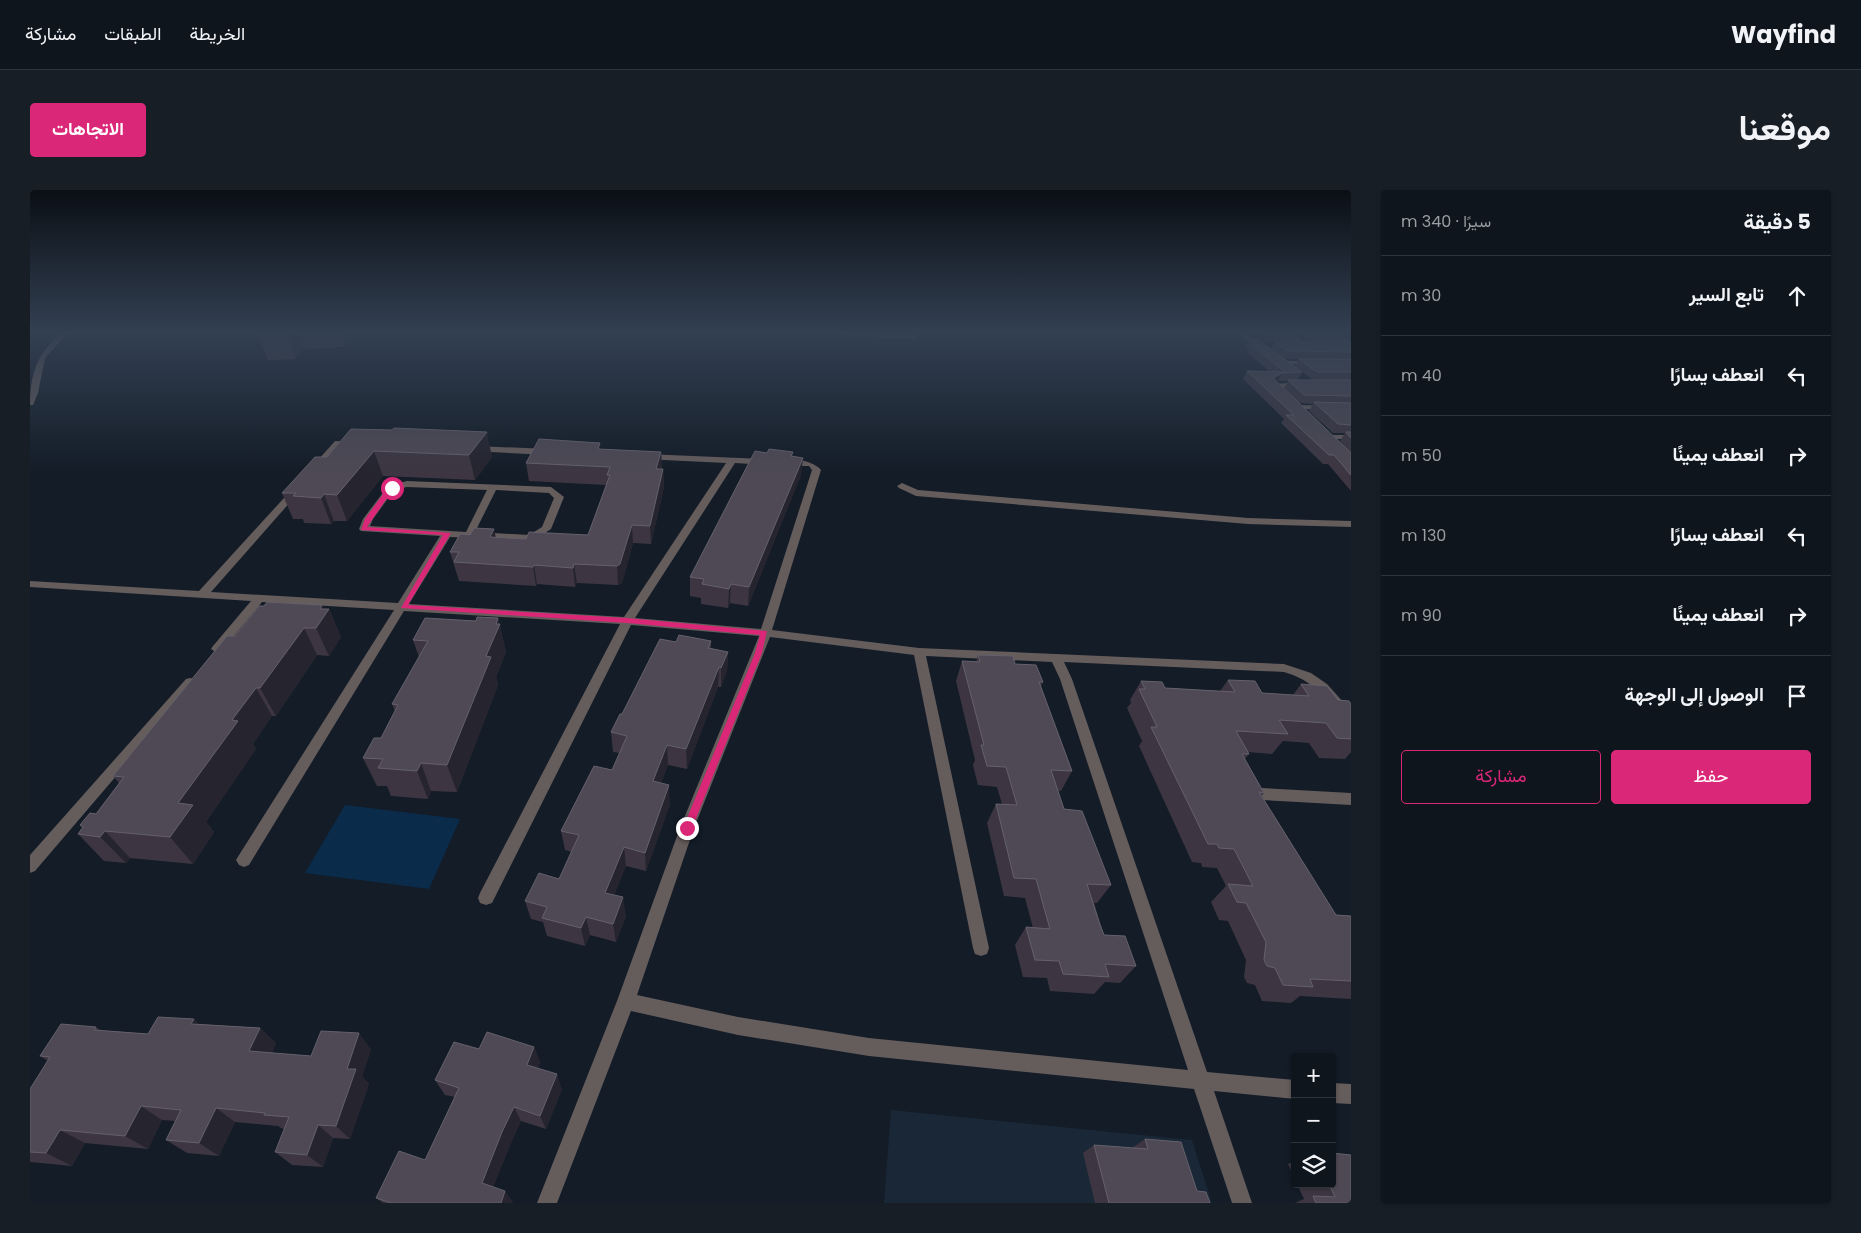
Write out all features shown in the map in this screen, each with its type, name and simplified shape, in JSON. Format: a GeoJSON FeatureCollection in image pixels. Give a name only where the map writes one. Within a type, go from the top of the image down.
{"type":"FeatureCollection","features":[{"type":"Feature","properties":{"kind":"street"},"geometry":{"type":"LineString","coordinates":[[30,403],[38,379]]}},
{"type":"Feature","properties":{"kind":"street"},"geometry":{"type":"LineString","coordinates":[[1303,379],[1310,384],[1278,385],[1274,387],[1310,419]]}},
{"type":"Feature","properties":{"kind":"street"},"geometry":{"type":"LineString","coordinates":[[1297,407],[1351,408]]}},
{"type":"Feature","properties":{"kind":"street"},"geometry":{"type":"LineString","coordinates":[[1330,437],[1351,437]]}},
{"type":"Feature","properties":{"kind":"street"},"geometry":{"type":"LineString","coordinates":[[202,595],[338,443],[365,444]]}},
{"type":"Feature","properties":{"kind":"street"},"geometry":{"type":"LineString","coordinates":[[457,448],[565,453]]}},
{"type":"Feature","properties":{"kind":"street"},"geometry":{"type":"LineString","coordinates":[[547,1203],[626,1001],[687,828],[759,653],[764,632],[817,470],[811,464],[634,456]]}},
{"type":"Feature","properties":{"kind":"street"},"geometry":{"type":"LineString","coordinates":[[486,898],[627,621],[732,461]]}},
{"type":"Feature","properties":{"kind":"street"},"geometry":{"type":"LineString","coordinates":[[407,484],[493,488],[551,490],[559,497],[546,529],[531,538],[364,529],[368,519],[392,488],[407,484]]}},
{"type":"Feature","properties":{"kind":"street"},"geometry":{"type":"LineString","coordinates":[[902,486],[916,493],[1248,521],[1351,524]]}},
{"type":"Feature","properties":{"kind":"street"},"geometry":{"type":"LineString","coordinates":[[469,534],[493,488]]}},
{"type":"Feature","properties":{"kind":"street"},"geometry":{"type":"LineString","coordinates":[[244,860],[403,607],[447,533]]}},
{"type":"Feature","properties":{"kind":"street"},"geometry":{"type":"LineString","coordinates":[[30,584],[627,621],[764,632],[919,652],[1284,668],[1304,674],[1322,684],[1351,720]]}},
{"type":"Feature","properties":{"kind":"street"},"geometry":{"type":"LineString","coordinates":[[209,659],[258,599]]}},
{"type":"Feature","properties":{"kind":"street"},"geometry":{"type":"LineString","coordinates":[[919,652],[981,948]]}},
{"type":"Feature","properties":{"kind":"street"},"geometry":{"type":"LineString","coordinates":[[1056,658],[1069,689],[1203,1082],[1242,1203]]}},
{"type":"Feature","properties":{"kind":"street"},"geometry":{"type":"LineString","coordinates":[[30,866],[196,674]]}},
{"type":"Feature","properties":{"kind":"street"},"geometry":{"type":"LineString","coordinates":[[1262,794],[1351,799]]}},
{"type":"Feature","properties":{"kind":"street"},"geometry":{"type":"LineString","coordinates":[[626,1001],[738,1026],[869,1047],[1291,1090]]}},
{"type":"Feature","properties":{"kind":"street"},"geometry":{"type":"LineString","coordinates":[[1336,1093],[1351,1094]]}},
{"type":"Feature","properties":{"kind":"shaded area"},"geometry":{"type":"Polygon","coordinates":[[[345,805],[460,819],[429,889],[305,873],[345,805]]]}},
{"type":"Feature","properties":{"kind":"shaded area"},"geometry":{"type":"Polygon","coordinates":[[[891,1110],[1192,1140],[1212,1203],[884,1203],[891,1110]]]}},
{"type":"Feature","properties":{"kind":"building"},"geometry":{"type":"Polygon","coordinates":[[[1256,379],[1274,379],[1351,453],[1351,475],[1334,455],[1329,455],[1286,415],[1294,415],[1256,379]]]}},
{"type":"Feature","properties":{"kind":"building"},"geometry":{"type":"Polygon","coordinates":[[[1288,380],[1351,380],[1351,396],[1304,395],[1288,380]]]}},
{"type":"Feature","properties":{"kind":"building"},"geometry":{"type":"Polygon","coordinates":[[[1314,402],[1351,403],[1351,425],[1338,424],[1314,402]]]}},
{"type":"Feature","properties":{"kind":"building"},"geometry":{"type":"Polygon","coordinates":[[[394,428],[487,432],[469,455],[374,451],[337,495],[324,494],[321,498],[293,496],[296,493],[282,493],[315,457],[327,457],[351,429],[392,430],[394,428]]]}},
{"type":"Feature","properties":{"kind":"building"},"geometry":{"type":"Polygon","coordinates":[[[539,439],[600,443],[598,449],[661,452],[656,469],[663,469],[650,526],[632,525],[620,564],[617,566],[574,564],[573,568],[454,562],[459,552],[450,552],[460,534],[470,535],[474,528],[494,529],[490,537],[526,539],[529,532],[588,535],[610,475],[607,475],[610,467],[526,463],[539,439]]]}},
{"type":"Feature","properties":{"kind":"building"},"geometry":{"type":"Polygon","coordinates":[[[769,449],[793,452],[791,456],[803,458],[749,587],[731,584],[729,589],[702,584],[704,579],[690,577],[755,451],[767,453],[769,449]]]}},
{"type":"Feature","properties":{"kind":"building"},"geometry":{"type":"Polygon","coordinates":[[[267,602],[322,605],[320,609],[329,609],[316,628],[304,628],[260,688],[256,688],[232,720],[238,721],[178,803],[193,805],[170,837],[105,831],[100,837],[78,834],[83,827],[80,825],[90,813],[96,814],[124,777],[113,776],[227,636],[235,636],[259,606],[264,606],[267,602]]]}},
{"type":"Feature","properties":{"kind":"building"},"geometry":{"type":"Polygon","coordinates":[[[477,617],[498,618],[496,624],[500,624],[486,656],[491,657],[447,765],[421,763],[417,771],[378,768],[383,759],[363,758],[374,738],[381,738],[398,705],[392,704],[428,641],[413,640],[425,618],[476,621],[477,617]]]}},
{"type":"Feature","properties":{"kind":"building"},"geometry":{"type":"Polygon","coordinates":[[[679,635],[711,641],[708,648],[728,652],[721,668],[719,667],[686,749],[667,745],[653,781],[669,785],[645,853],[624,847],[605,893],[623,897],[613,924],[586,917],[581,928],[542,918],[547,907],[525,901],[539,873],[559,879],[579,835],[561,831],[594,766],[612,770],[627,736],[611,732],[660,639],[676,642],[679,635]]]}},
{"type":"Feature","properties":{"kind":"building"},"geometry":{"type":"Polygon","coordinates":[[[978,655],[1013,656],[1015,664],[1036,665],[1043,682],[1039,682],[1072,771],[1051,770],[1064,809],[1082,811],[1111,885],[1087,884],[1099,922],[1104,935],[1125,936],[1136,966],[1105,964],[1109,977],[1063,974],[1059,961],[1035,960],[1026,927],[1050,929],[1036,879],[1014,878],[996,804],[1017,805],[1006,767],[987,766],[981,745],[984,745],[962,661],[980,662],[978,655]]]}},
{"type":"Feature","properties":{"kind":"building"},"geometry":{"type":"Polygon","coordinates":[[[1228,680],[1255,681],[1262,693],[1309,696],[1301,684],[1327,686],[1338,700],[1349,701],[1351,704],[1351,739],[1337,738],[1326,723],[1279,720],[1288,734],[1236,731],[1249,754],[1242,754],[1264,793],[1259,792],[1336,915],[1351,916],[1351,981],[1310,979],[1313,987],[1283,985],[1275,968],[1267,966],[1264,960],[1266,942],[1246,903],[1237,902],[1228,884],[1253,886],[1234,849],[1219,848],[1217,844],[1208,844],[1151,727],[1157,727],[1139,689],[1145,689],[1141,681],[1162,682],[1165,688],[1235,692],[1228,680]]]}},
{"type":"Feature","properties":{"kind":"building"},"geometry":{"type":"Polygon","coordinates":[[[158,1017],[194,1019],[191,1024],[260,1028],[249,1051],[311,1056],[321,1031],[359,1033],[347,1069],[356,1069],[336,1126],[318,1125],[307,1155],[275,1152],[289,1117],[216,1108],[199,1143],[166,1140],[181,1110],[141,1106],[125,1136],[60,1130],[46,1153],[30,1152],[30,1089],[50,1057],[40,1056],[61,1024],[96,1027],[94,1030],[148,1034],[158,1017]]]}},
{"type":"Feature","properties":{"kind":"building"},"geometry":{"type":"Polygon","coordinates":[[[487,1032],[534,1047],[527,1065],[557,1074],[540,1116],[514,1107],[502,1132],[482,1183],[505,1191],[501,1203],[391,1203],[376,1198],[399,1151],[425,1160],[459,1088],[435,1080],[454,1042],[479,1049],[487,1032]]]}},
{"type":"Feature","properties":{"kind":"building"},"geometry":{"type":"Polygon","coordinates":[[[1145,1139],[1181,1142],[1197,1191],[1206,1192],[1210,1203],[1109,1203],[1094,1145],[1148,1149],[1145,1139]]]}},
{"type":"Feature","properties":{"kind":"building"},"geometry":{"type":"Polygon","coordinates":[[[1336,1153],[1351,1155],[1351,1203],[1316,1203],[1313,1196],[1335,1197],[1331,1188],[1336,1188],[1336,1153]]]}},
{"type":"Feature","properties":{"kind":"route"},"geometry":{"type":"LineString","coordinates":[[392,488],[368,519],[364,529],[447,533],[403,607],[627,621],[764,632],[759,653],[687,828]]}}]}
